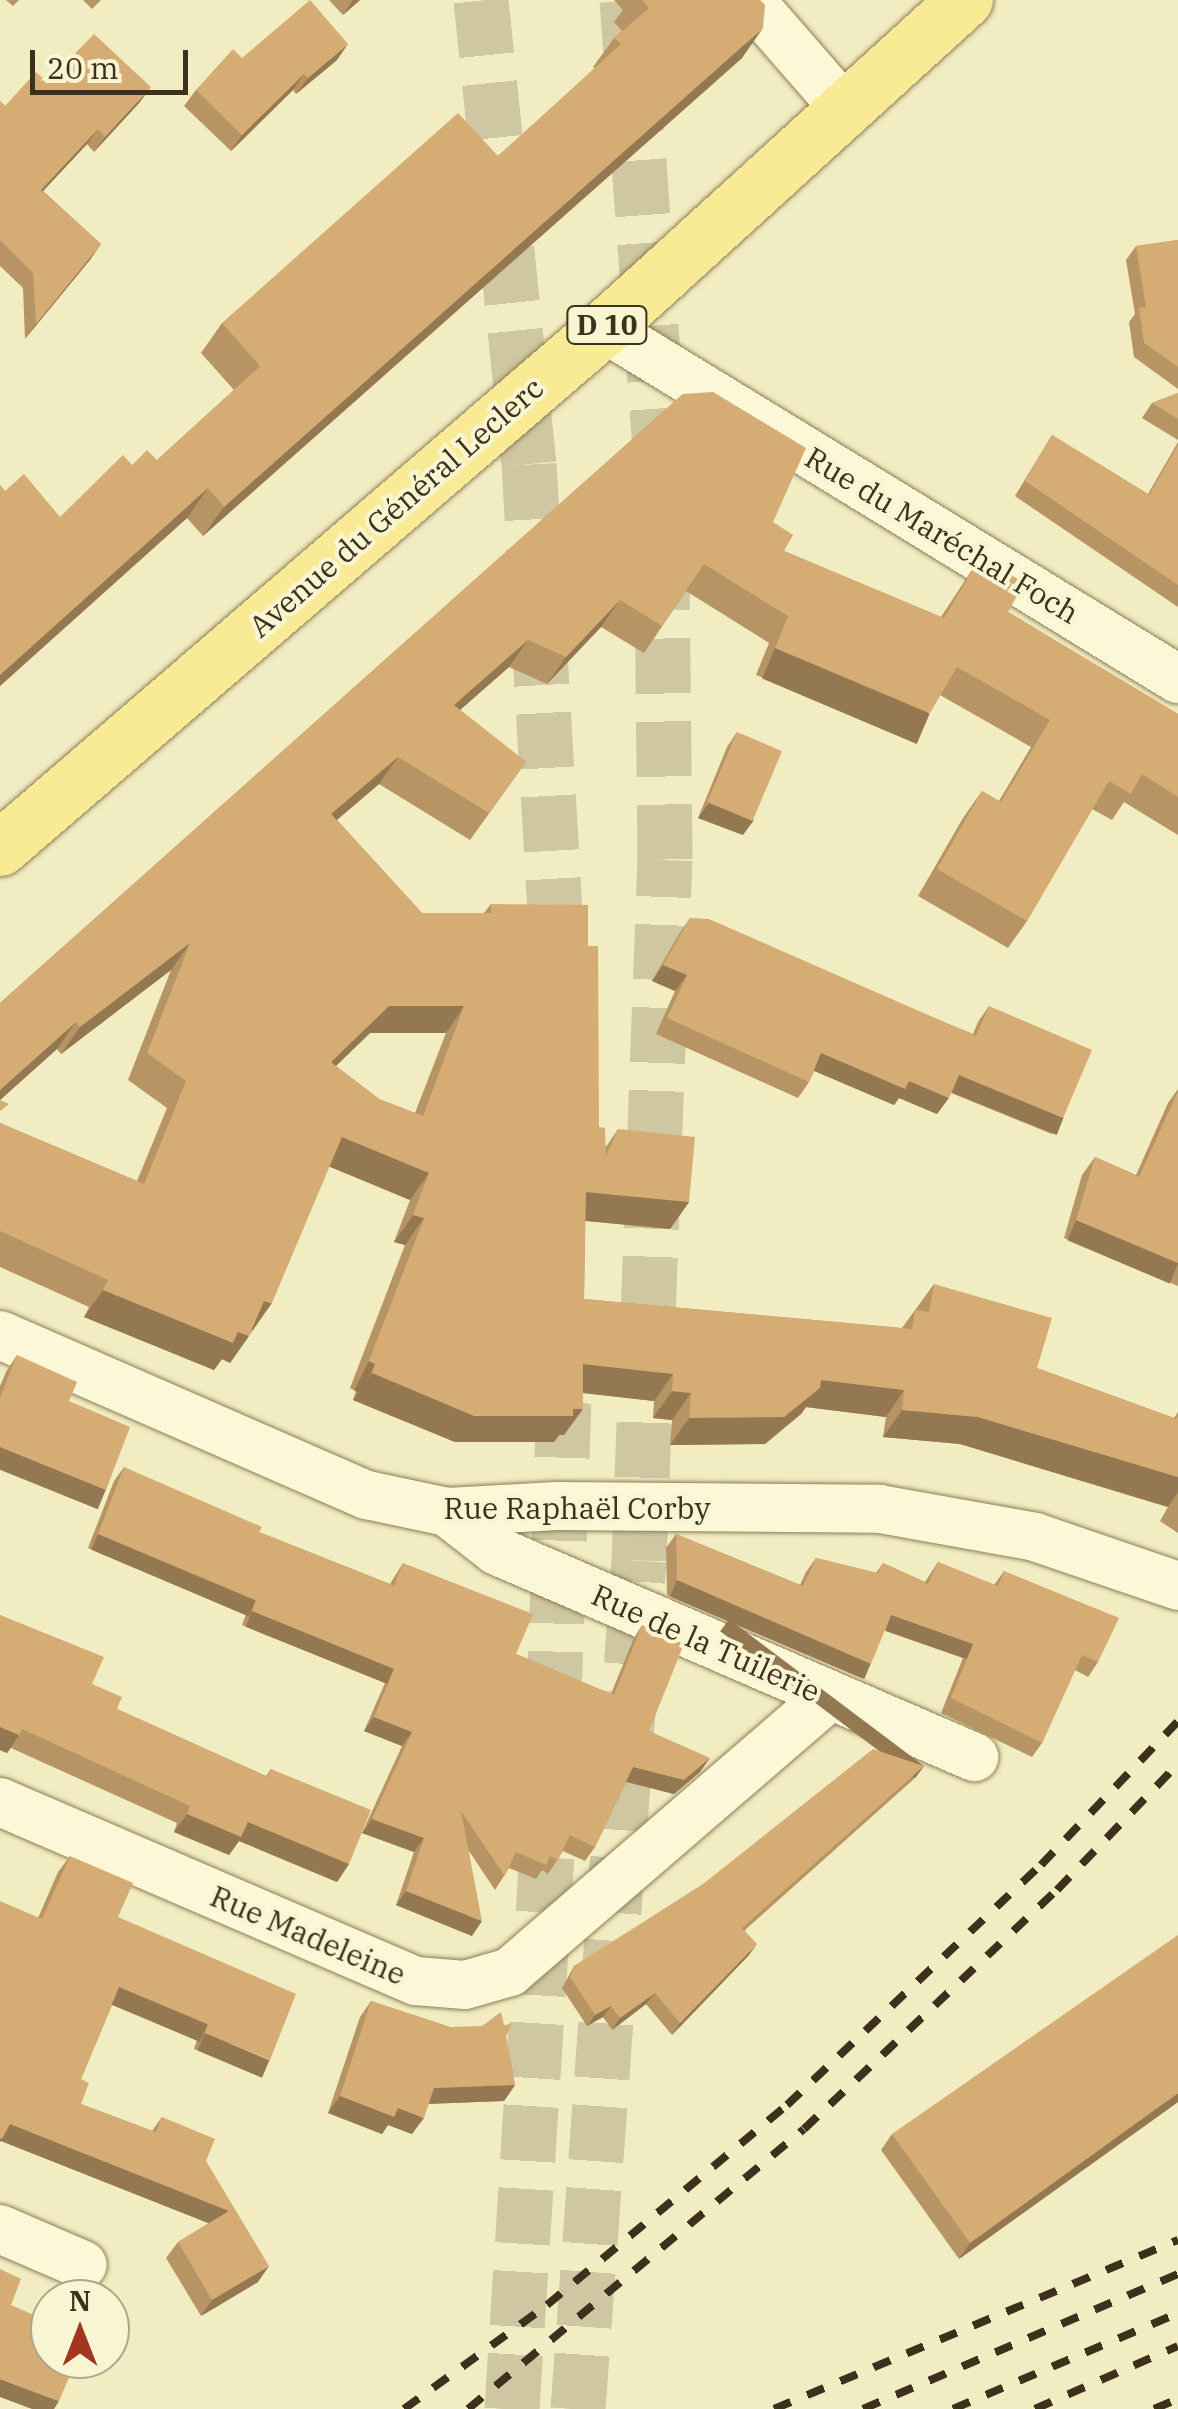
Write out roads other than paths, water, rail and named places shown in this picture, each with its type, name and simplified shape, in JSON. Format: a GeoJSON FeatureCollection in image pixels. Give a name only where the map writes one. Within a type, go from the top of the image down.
{"type":"FeatureCollection","features":[{"type":"Feature","properties":{"kind":"main road","name":"Avenue du Général Leclerc"},"geometry":{"type":"LineString","coordinates":[[3,840],[604,328],[965,0]]}},
{"type":"Feature","properties":{"kind":"street"},"geometry":{"type":"LineString","coordinates":[[750,0],[844,108]]}},
{"type":"Feature","properties":{"kind":"street","name":"Rue du Maréchal Foch"},"geometry":{"type":"LineString","coordinates":[[604,328],[1178,679]]}},
{"type":"Feature","properties":{"kind":"street","name":"Rue Raphaël Corby"},"geometry":{"type":"LineString","coordinates":[[0,1335],[367,1495],[447,1512],[589,1508],[880,1509],[1035,1537],[1178,1586]]}},
{"type":"Feature","properties":{"kind":"street","name":"Rue de la Tuilerie"},"geometry":{"type":"LineString","coordinates":[[447,1512],[497,1551],[974,1757]]}},
{"type":"Feature","properties":{"kind":"street","name":"Rue Madeleine"},"geometry":{"type":"LineString","coordinates":[[0,1802],[416,1982],[465,1985],[510,1972],[830,1697]]}},
{"type":"Feature","properties":{"kind":"street"},"geometry":{"type":"LineString","coordinates":[[0,2229],[83,2264]]}},
{"type":"Feature","properties":{"kind":"tunnel"},"geometry":{"type":"LineString","coordinates":[[481,0],[529,464],[559,979]]}},
{"type":"Feature","properties":{"kind":"tunnel"},"geometry":{"type":"LineString","coordinates":[[578,2409],[639,1560],[665,859],[661,463],[627,0]]}},
{"type":"Feature","properties":{"kind":"tunnel"},"geometry":{"type":"LineString","coordinates":[[512,2409],[551,1789],[565,1359]]}},
{"type":"Feature","properties":{"kind":"railway"},"geometry":{"type":"LineString","coordinates":[[404,2409],[547,2305],[787,2105],[1041,1865],[1178,1721]]}},
{"type":"Feature","properties":{"kind":"railway"},"geometry":{"type":"LineString","coordinates":[[468,2409],[804,2129],[1057,1890],[1178,1764]]}},
{"type":"Feature","properties":{"kind":"railway"},"geometry":{"type":"LineString","coordinates":[[774,2409],[1178,2240]]}},
{"type":"Feature","properties":{"kind":"railway"},"geometry":{"type":"LineString","coordinates":[[863,2409],[1178,2274]]}},
{"type":"Feature","properties":{"kind":"railway"},"geometry":{"type":"LineString","coordinates":[[953,2409],[1178,2313]]}},
{"type":"Feature","properties":{"kind":"railway"},"geometry":{"type":"LineString","coordinates":[[1035,2409],[1178,2346]]}},
{"type":"Feature","properties":{"kind":"railway"},"geometry":{"type":"LineString","coordinates":[[1154,2409],[1178,2399]]}}]}
